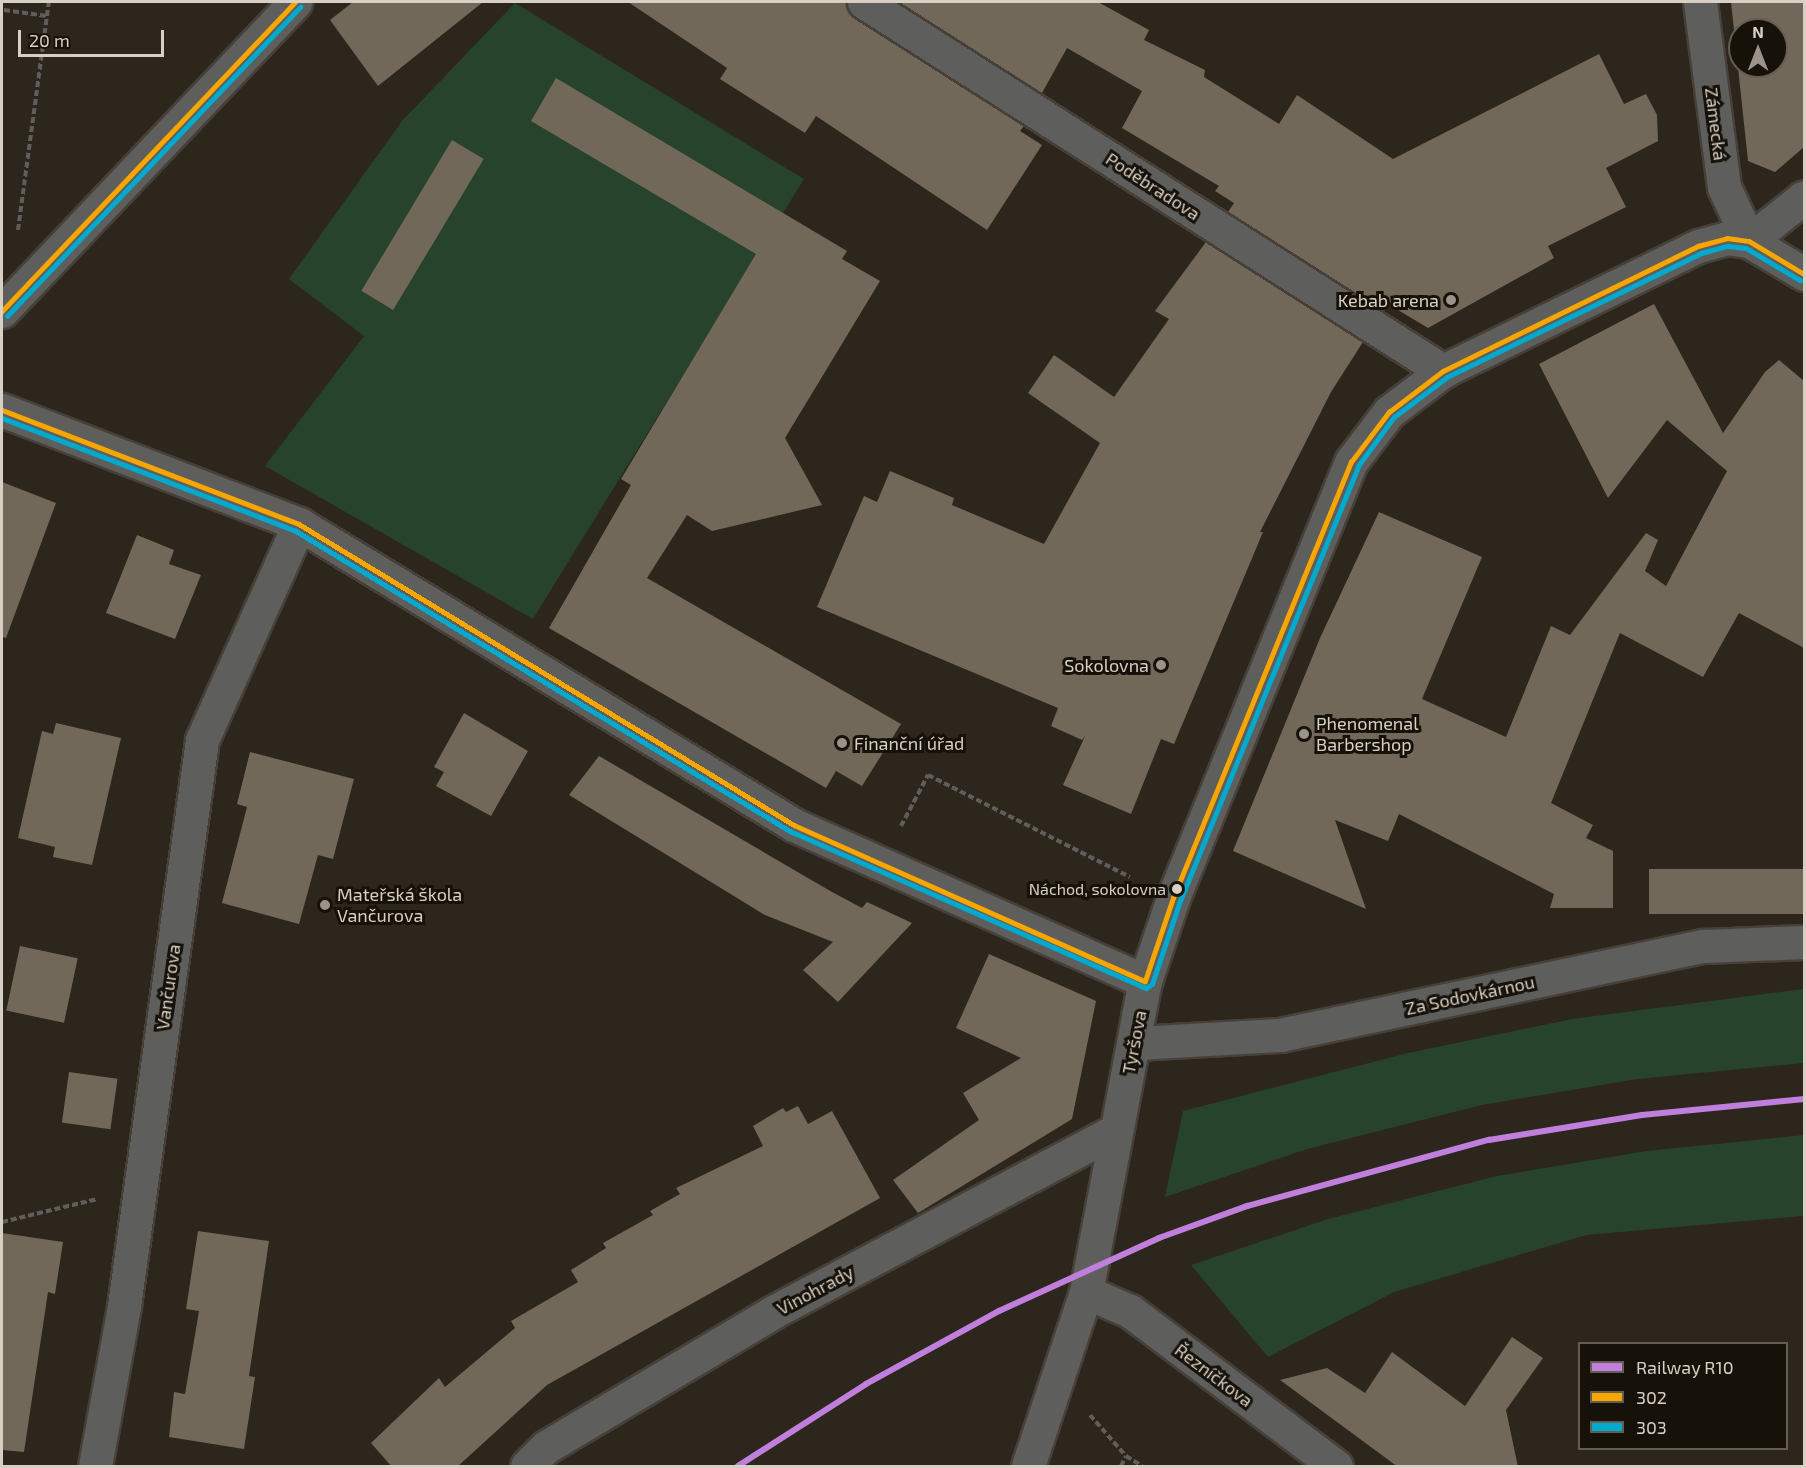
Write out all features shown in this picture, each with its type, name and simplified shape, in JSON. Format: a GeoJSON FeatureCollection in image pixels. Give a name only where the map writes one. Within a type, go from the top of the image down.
{"type":"FeatureCollection","features":[{"type":"Feature","properties":{"kind":"street"},"geometry":{"type":"LineString","coordinates":[[2,311],[295,2]]}},
{"type":"Feature","properties":{"kind":"street","name":"Poděbradova"},"geometry":{"type":"LineString","coordinates":[[864,2],[1443,371]]}},
{"type":"Feature","properties":{"kind":"street","name":"Zámecká"},"geometry":{"type":"LineString","coordinates":[[1700,2],[1724,187],[1749,241]]}},
{"type":"Feature","properties":{"kind":"street"},"geometry":{"type":"LineString","coordinates":[[1804,197],[1749,241],[1804,274]]}},
{"type":"Feature","properties":{"kind":"street","name":"Tyršova"},"geometry":{"type":"LineString","coordinates":[[1028,1467],[1086,1292],[1145,981],[1173,898],[1351,462],[1389,412],[1443,371],[1698,246],[1727,238],[1749,241]]}},
{"type":"Feature","properties":{"kind":"street"},"geometry":{"type":"LineString","coordinates":[[2,410],[299,524],[794,825],[880,867],[1145,981]]}},
{"type":"Feature","properties":{"kind":"street","name":"Vančurova"},"geometry":{"type":"LineString","coordinates":[[95,1467],[140,1188],[202,740],[299,524]]}},
{"type":"Feature","properties":{"kind":"street","name":"Za Sodovkárnou"},"geometry":{"type":"LineString","coordinates":[[1135,1043],[1280,1035],[1704,946],[1804,942]]}},
{"type":"Feature","properties":{"kind":"street","name":"Vinohrady"},"geometry":{"type":"LineString","coordinates":[[527,1467],[546,1447],[773,1312],[1115,1131]]}},
{"type":"Feature","properties":{"kind":"street","name":"Řezníčkova"},"geometry":{"type":"LineString","coordinates":[[1086,1292],[1130,1311],[1336,1467]]}},
{"type":"Feature","properties":{"kind":"path"},"geometry":{"type":"LineString","coordinates":[[18,236],[49,2]]}},
{"type":"Feature","properties":{"kind":"path"},"geometry":{"type":"LineString","coordinates":[[4,10],[47,16]]}},
{"type":"Feature","properties":{"kind":"path"},"geometry":{"type":"LineString","coordinates":[[880,867],[928,775],[1130,877]]}},
{"type":"Feature","properties":{"kind":"path"},"geometry":{"type":"LineString","coordinates":[[2,1221],[140,1188]]}},
{"type":"Feature","properties":{"kind":"path"},"geometry":{"type":"LineString","coordinates":[[1058,1378],[1126,1456],[1142,1467]]}},
{"type":"Feature","properties":{"kind":"path"},"geometry":{"type":"LineString","coordinates":[[1121,1467],[1126,1456]]}},
{"type":"Feature","properties":{"kind":"green space"},"geometry":{"type":"Polygon","coordinates":[[[515,3],[804,179],[533,619],[265,466],[364,336],[289,279],[402,121],[515,3]]]}},
{"type":"Feature","properties":{"kind":"green space"},"geometry":{"type":"Polygon","coordinates":[[[1804,989],[1804,1063],[1637,1079],[1482,1105],[1307,1149],[1165,1197],[1183,1111],[1408,1053],[1572,1019],[1804,989]]]}},
{"type":"Feature","properties":{"kind":"green space"},"geometry":{"type":"Polygon","coordinates":[[[1804,1135],[1804,1216],[1586,1235],[1394,1292],[1268,1357],[1191,1265],[1328,1219],[1497,1176],[1647,1151],[1804,1135]]]}},
{"type":"Feature","properties":{"kind":"building"},"geometry":{"type":"Polygon","coordinates":[[[353,2],[483,2],[378,86],[330,20],[353,2]]]}},
{"type":"Feature","properties":{"kind":"building"},"geometry":{"type":"Polygon","coordinates":[[[628,2],[845,2],[854,18],[1024,126],[1020,131],[1042,145],[987,230],[816,116],[805,133],[720,79],[727,68],[628,2]]]}},
{"type":"Feature","properties":{"kind":"building"},"geometry":{"type":"Polygon","coordinates":[[[898,2],[1098,2],[1149,30],[1144,40],[1205,70],[1204,77],[1279,124],[1297,95],[1393,159],[1599,54],[1624,104],[1646,94],[1657,115],[1658,141],[1606,168],[1626,207],[1548,246],[1554,258],[1428,328],[1388,304],[1384,311],[1228,212],[1234,203],[1215,191],[1219,186],[1122,128],[1142,91],[1067,48],[1042,93],[898,2]]]}},
{"type":"Feature","properties":{"kind":"building"},"geometry":{"type":"Polygon","coordinates":[[[1731,2],[1804,2],[1804,147],[1775,172],[1748,161],[1739,78],[1788,78],[1788,18],[1733,18],[1731,2]]]}},
{"type":"Feature","properties":{"kind":"building"},"geometry":{"type":"Polygon","coordinates":[[[556,78],[847,251],[842,259],[880,281],[785,438],[822,505],[712,531],[687,515],[647,578],[901,724],[862,786],[836,771],[826,788],[549,628],[631,485],[621,479],[756,254],[531,121],[556,78]]]}},
{"type":"Feature","properties":{"kind":"building"},"geometry":{"type":"Polygon","coordinates":[[[452,140],[484,159],[393,310],[361,291],[452,140]]]}},
{"type":"Feature","properties":{"kind":"building"},"geometry":{"type":"Polygon","coordinates":[[[1206,242],[1363,342],[1331,392],[1260,532],[1263,532],[1174,744],[1161,739],[1131,814],[1063,785],[1085,736],[1082,740],[1051,726],[1058,708],[817,607],[864,496],[877,502],[890,471],[954,498],[952,505],[1044,544],[1100,443],[1028,393],[1054,355],[1114,397],[1169,319],[1155,311],[1206,242]]]}},
{"type":"Feature","properties":{"kind":"building"},"geometry":{"type":"Polygon","coordinates":[[[1654,304],[1723,433],[1765,372],[1779,360],[1804,381],[1804,648],[1739,613],[1703,677],[1620,633],[1551,803],[1593,825],[1586,838],[1613,851],[1613,908],[1550,908],[1554,894],[1399,814],[1388,841],[1335,820],[1366,909],[1233,851],[1320,638],[1379,512],[1482,557],[1422,699],[1506,737],[1551,626],[1570,635],[1646,533],[1658,540],[1645,571],[1666,586],[1727,471],[1667,420],[1608,498],[1539,364],[1654,304]]]}},
{"type":"Feature","properties":{"kind":"building"},"geometry":{"type":"Polygon","coordinates":[[[2,482],[56,503],[6,638],[2,637],[2,482]]]}},
{"type":"Feature","properties":{"kind":"building"},"geometry":{"type":"Polygon","coordinates":[[[137,535],[174,550],[169,564],[201,575],[175,639],[106,613],[137,535]]]}},
{"type":"Feature","properties":{"kind":"building"},"geometry":{"type":"Polygon","coordinates":[[[464,713],[528,751],[491,816],[436,786],[444,772],[434,767],[464,713]]]}},
{"type":"Feature","properties":{"kind":"building"},"geometry":{"type":"Polygon","coordinates":[[[56,723],[121,738],[92,865],[53,857],[55,847],[18,838],[42,731],[53,734],[56,723]]]}},
{"type":"Feature","properties":{"kind":"building"},"geometry":{"type":"Polygon","coordinates":[[[250,752],[354,779],[333,859],[318,855],[299,924],[222,903],[247,807],[237,804],[250,752]]]}},
{"type":"Feature","properties":{"kind":"building"},"geometry":{"type":"Polygon","coordinates":[[[599,756],[832,892],[862,908],[867,902],[912,923],[838,1002],[803,970],[833,942],[765,915],[569,795],[599,756]]]}},
{"type":"Feature","properties":{"kind":"building"},"geometry":{"type":"Polygon","coordinates":[[[1649,869],[1804,869],[1804,914],[1649,914],[1649,869]]]}},
{"type":"Feature","properties":{"kind":"building"},"geometry":{"type":"Polygon","coordinates":[[[20,946],[78,958],[64,1023],[6,1011],[20,946]]]}},
{"type":"Feature","properties":{"kind":"building"},"geometry":{"type":"Polygon","coordinates":[[[989,954],[1096,1001],[1072,1119],[918,1213],[893,1180],[979,1120],[963,1093],[1021,1058],[956,1028],[989,954]]]}},
{"type":"Feature","properties":{"kind":"building"},"geometry":{"type":"Polygon","coordinates":[[[69,1072],[118,1079],[110,1129],[62,1123],[69,1072]]]}},
{"type":"Feature","properties":{"kind":"building"},"geometry":{"type":"Polygon","coordinates":[[[798,1106],[808,1124],[832,1111],[880,1198],[547,1385],[457,1467],[392,1467],[371,1443],[439,1378],[445,1387],[515,1328],[511,1321],[578,1282],[571,1270],[606,1248],[603,1243],[653,1215],[650,1211],[680,1194],[676,1188],[763,1146],[753,1126],[783,1108],[786,1112],[798,1106]]]}},
{"type":"Feature","properties":{"kind":"building"},"geometry":{"type":"Polygon","coordinates":[[[198,1231],[269,1241],[249,1376],[255,1377],[244,1449],[169,1437],[174,1392],[185,1394],[199,1311],[186,1309],[198,1231]]]}},
{"type":"Feature","properties":{"kind":"building"},"geometry":{"type":"Polygon","coordinates":[[[2,1233],[63,1242],[55,1294],[48,1292],[24,1452],[2,1450],[2,1233]]]}},
{"type":"Feature","properties":{"kind":"building"},"geometry":{"type":"Polygon","coordinates":[[[1512,1337],[1543,1358],[1506,1410],[1518,1467],[1398,1467],[1280,1380],[1327,1368],[1365,1393],[1392,1352],[1465,1406],[1512,1337]]]}},
{"type":"Feature","properties":{"kind":"rail line","name":"R10"},"geometry":{"type":"LineString","coordinates":[[738,1466],[866,1384],[999,1311],[1159,1238],[1247,1206],[1489,1140],[1642,1115],[1804,1099]]}},
{"type":"Feature","properties":{"kind":"transit line","name":"302"},"geometry":{"type":"LineString","coordinates":[[2,311],[295,2]]}},
{"type":"Feature","properties":{"kind":"transit line","name":"303"},"geometry":{"type":"LineString","coordinates":[[7,316],[300,7]]}},
{"type":"Feature","properties":{"kind":"transit line","name":"302"},"geometry":{"type":"LineString","coordinates":[[2,410],[299,524],[794,825],[1145,981],[1173,898],[1351,462],[1389,412],[1443,371],[1698,246],[1727,238],[1749,241],[1804,274]]}},
{"type":"Feature","properties":{"kind":"transit line","name":"303"},"geometry":{"type":"LineString","coordinates":[[2,418],[296,531],[790,831],[1146,988],[1152,984],[1180,901],[1358,466],[1394,417],[1447,377],[1701,253],[1728,246],[1746,248],[1800,280]]}},
{"type":"Feature","properties":{"kind":"place","name":"Kebab arena"},"geometry":{"type":"Point","coordinates":[1451,300]}},
{"type":"Feature","properties":{"kind":"place","name":"Sokolovna"},"geometry":{"type":"Point","coordinates":[1161,665]}},
{"type":"Feature","properties":{"kind":"place","name":"Phenomenal Barbershop"},"geometry":{"type":"Point","coordinates":[1304,734]}},
{"type":"Feature","properties":{"kind":"place","name":"Finanční úřad"},"geometry":{"type":"Point","coordinates":[842,743]}},
{"type":"Feature","properties":{"kind":"place","name":"Náchod, sokolovna"},"geometry":{"type":"Point","coordinates":[1177,889]}},
{"type":"Feature","properties":{"kind":"place","name":"Mateřská škola Vančurova"},"geometry":{"type":"Point","coordinates":[325,905]}}]}
